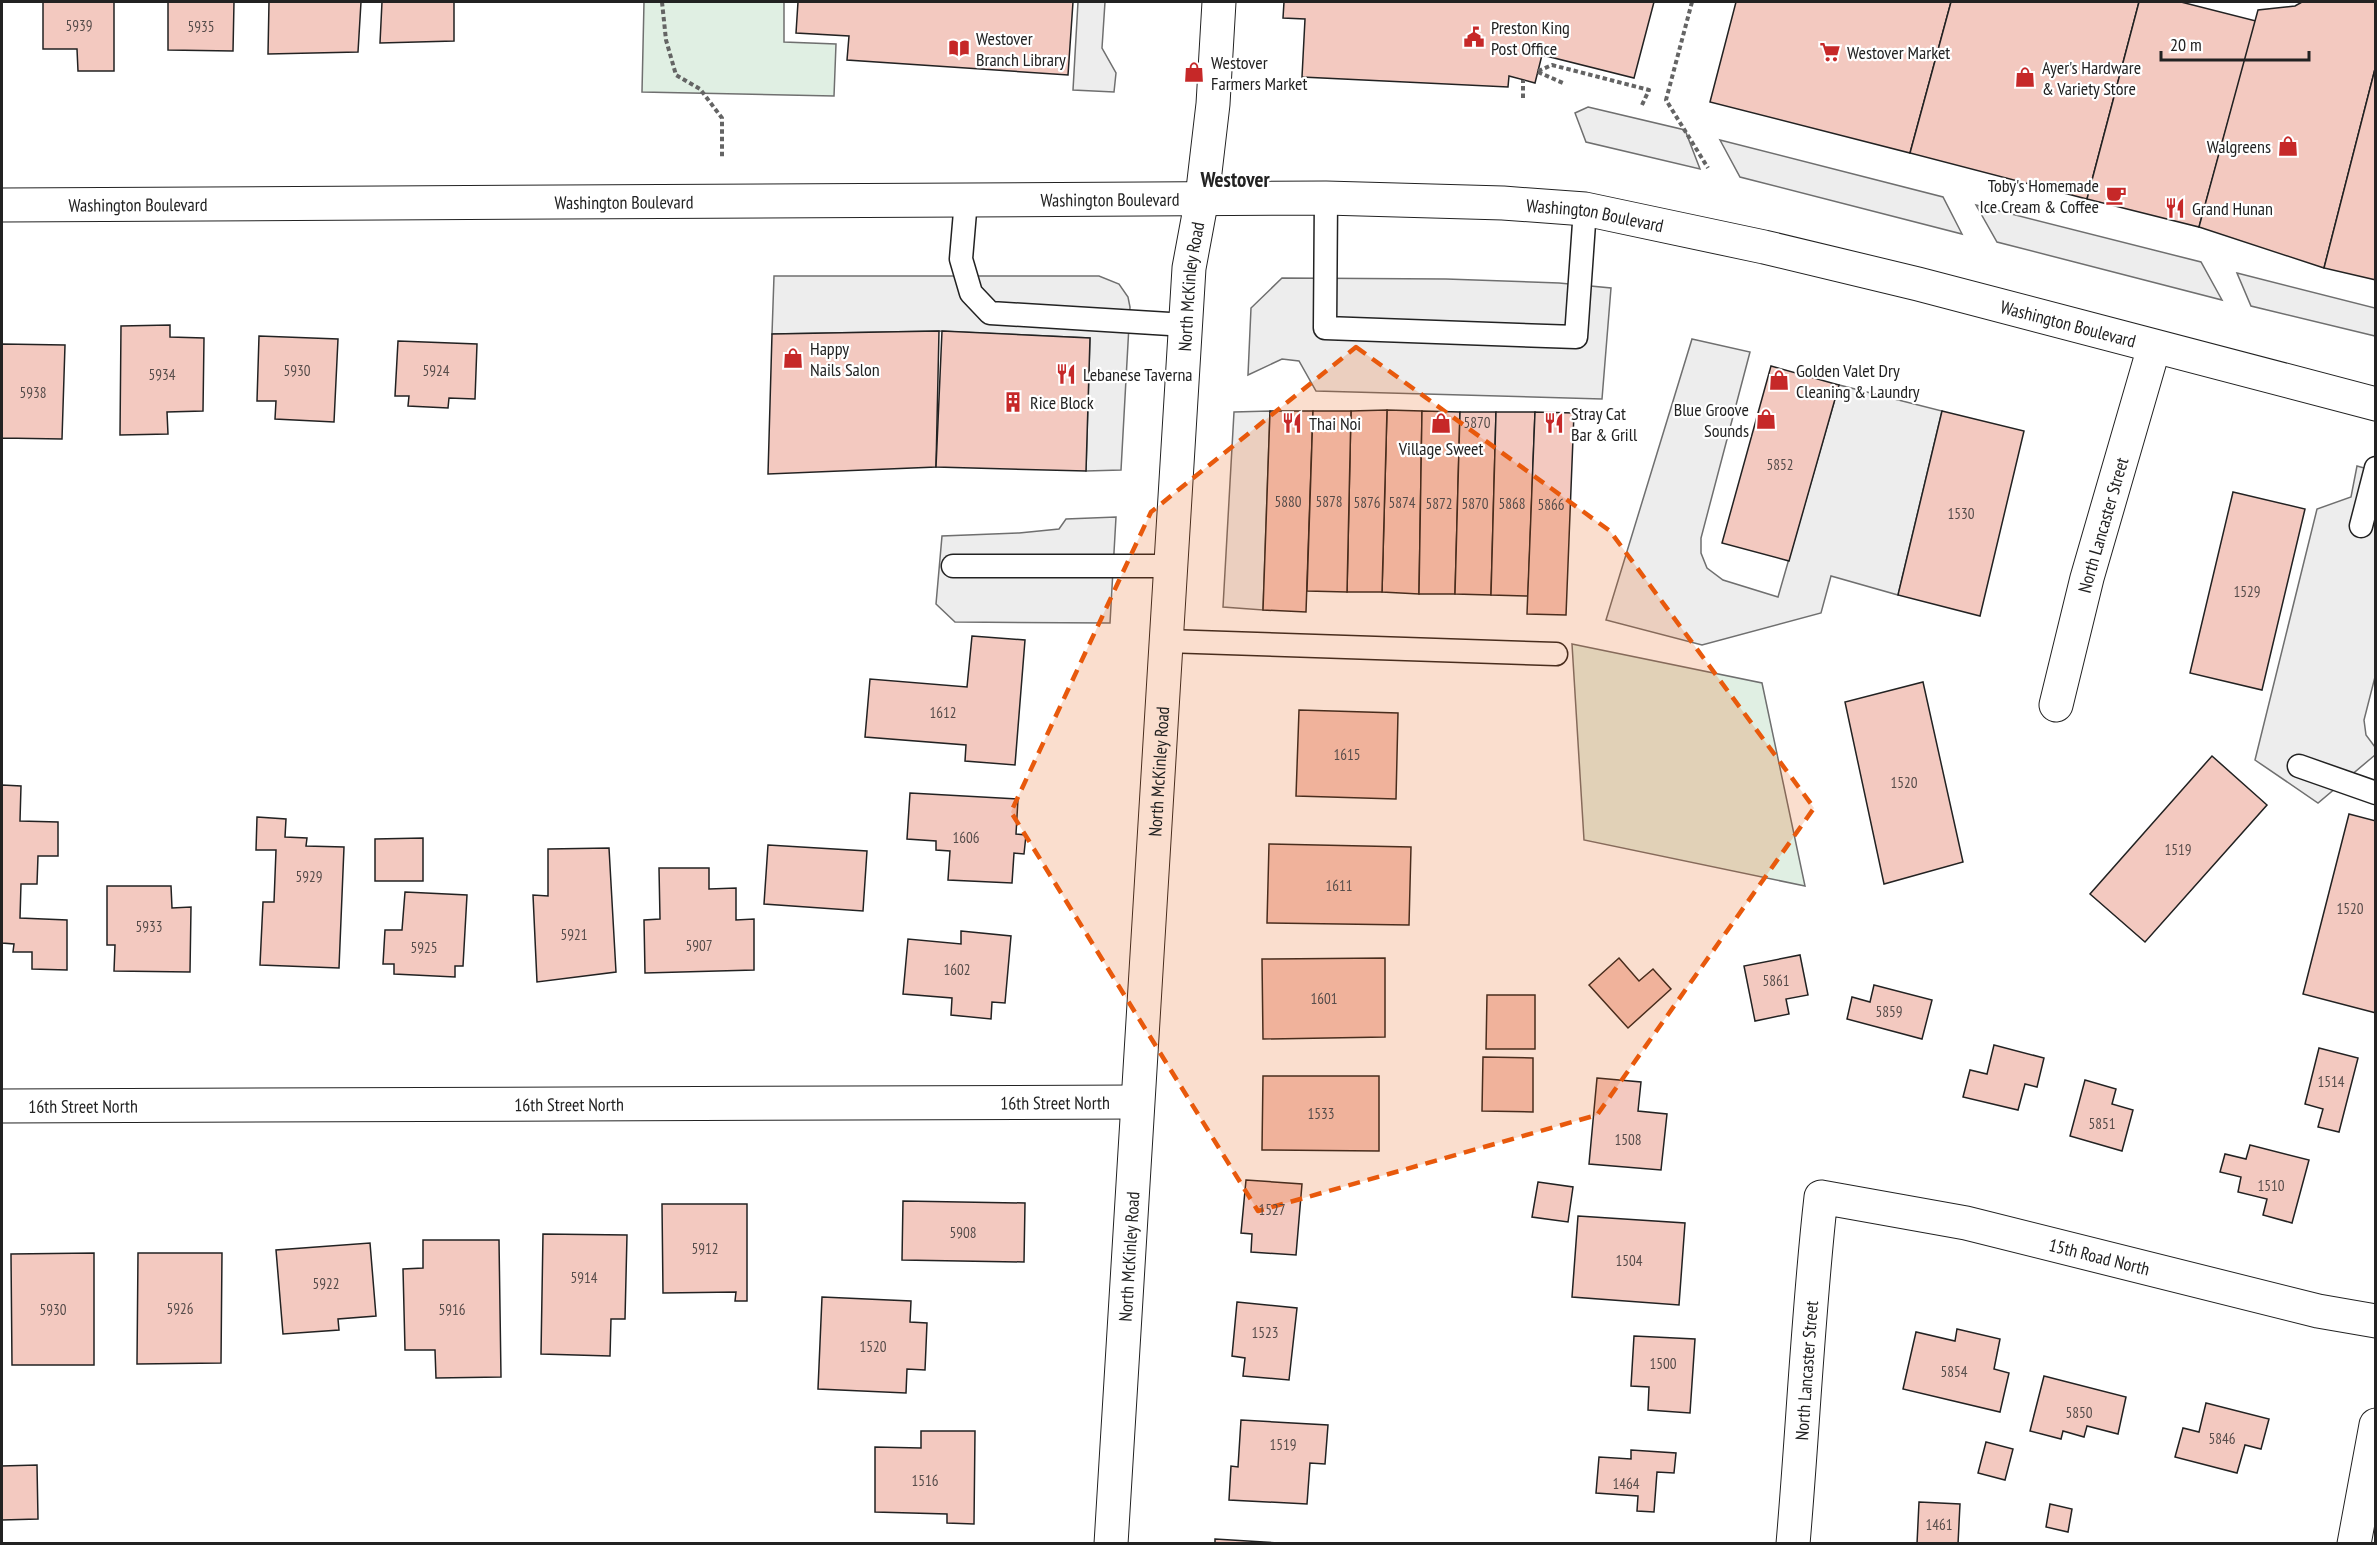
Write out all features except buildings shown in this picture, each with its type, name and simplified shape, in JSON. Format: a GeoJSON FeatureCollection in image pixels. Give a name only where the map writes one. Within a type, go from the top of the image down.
{"type":"FeatureCollection","features":[{"type":"Feature","properties":{"kind":"street","name":"North McKinley Road"},"geometry":{"type":"LineString","coordinates":[[1111,1544],[1189,267],[1202,198],[1213,104],[1220,2]]}},
{"type":"Feature","properties":{"kind":"street","name":"Washington Boulevard"},"geometry":{"type":"LineString","coordinates":[[2,205],[1326,198],[1503,203],[1585,208],[1764,247],[1896,279],[2376,404]]}},
{"type":"Feature","properties":{"kind":"street","name":"North Lancaster Street"},"geometry":{"type":"LineString","coordinates":[[2056,705],[2087,578],[2154,347]]}},
{"type":"Feature","properties":{"kind":"street","name":"16th Street North"},"geometry":{"type":"LineString","coordinates":[[2,1106],[1137,1102]]}},
{"type":"Feature","properties":{"kind":"street","name":"North Lancaster Street"},"geometry":{"type":"LineString","coordinates":[[1793,1544],[1812,1280],[1821,1197]]}},
{"type":"Feature","properties":{"kind":"street","name":"15th Road North"},"geometry":{"type":"LineString","coordinates":[[1821,1197],[1966,1223],[2318,1311],[2376,1321]]}},
{"type":"Feature","properties":{"kind":"street"},"geometry":{"type":"LineString","coordinates":[[2354,1544],[2376,1425]]}},
{"type":"Feature","properties":{"kind":"lane"},"geometry":{"type":"LineString","coordinates":[[1326,198],[1324,328],[1576,338],[1585,208]]}},
{"type":"Feature","properties":{"kind":"lane"},"geometry":{"type":"LineString","coordinates":[[966,200],[961,259],[971,293],[990,313],[1186,325]]}},
{"type":"Feature","properties":{"kind":"lane"},"geometry":{"type":"LineString","coordinates":[[2361,526],[2376,468]]}},
{"type":"Feature","properties":{"kind":"lane"},"geometry":{"type":"LineString","coordinates":[[953,566],[1170,566]]}},
{"type":"Feature","properties":{"kind":"lane"},"geometry":{"type":"LineString","coordinates":[[1166,641],[1556,654]]}},
{"type":"Feature","properties":{"kind":"lane"},"geometry":{"type":"LineString","coordinates":[[2299,766],[2376,793]]}},
{"type":"Feature","properties":{"kind":"path"},"geometry":{"type":"LineString","coordinates":[[662,2],[668,49],[676,75],[700,89],[722,118],[722,202]]}},
{"type":"Feature","properties":{"kind":"path"},"geometry":{"type":"LineString","coordinates":[[1692,2],[1666,100],[1708,168]]}},
{"type":"Feature","properties":{"kind":"path"},"geometry":{"type":"LineString","coordinates":[[1563,83],[1538,71],[1552,65],[1648,90],[1642,105]]}},
{"type":"Feature","properties":{"kind":"path"},"geometry":{"type":"LineString","coordinates":[[1523,80],[1523,98]]}},
{"type":"Feature","properties":{"kind":"highlighted area"},"geometry":{"type":"Polygon","coordinates":[[[1356,347],[1610,531],[1814,808],[1597,1115],[1258,1211],[1011,812],[1151,512],[1356,347]]]}},
{"type":"Feature","properties":{"kind":"green space"},"geometry":{"type":"Polygon","coordinates":[[[644,2],[784,2],[784,42],[836,44],[834,96],[642,92],[644,2]]]}},
{"type":"Feature","properties":{"kind":"green space"},"geometry":{"type":"Polygon","coordinates":[[[1572,644],[1762,683],[1805,886],[1584,840],[1572,644]]]}},
{"type":"Feature","properties":{"kind":"shaded area"},"geometry":{"type":"Polygon","coordinates":[[[1078,2],[1105,2],[1102,48],[1116,73],[1114,92],[1073,90],[1078,2]]]}},
{"type":"Feature","properties":{"kind":"shaded area"},"geometry":{"type":"Polygon","coordinates":[[[1588,107],[1685,130],[1700,169],[1586,142],[1575,113],[1588,107]]]}},
{"type":"Feature","properties":{"kind":"shaded area"},"geometry":{"type":"Polygon","coordinates":[[[1720,140],[1943,197],[1962,234],[1740,177],[1720,140]]]}},
{"type":"Feature","properties":{"kind":"shaded area"},"geometry":{"type":"Polygon","coordinates":[[[1976,205],[2201,262],[2222,300],[1997,242],[1976,205]]]}},
{"type":"Feature","properties":{"kind":"shaded area"},"geometry":{"type":"Polygon","coordinates":[[[2237,273],[2375,308],[2375,336],[2251,306],[2237,273]]]}},
{"type":"Feature","properties":{"kind":"shaded area"},"geometry":{"type":"Polygon","coordinates":[[[774,276],[1099,276],[1119,284],[1128,297],[1130,307],[1121,470],[1086,471],[1090,338],[939,331],[772,334],[774,276]]]}},
{"type":"Feature","properties":{"kind":"shaded area"},"geometry":{"type":"Polygon","coordinates":[[[1282,278],[1446,279],[1559,283],[1611,288],[1602,399],[1316,391],[1299,361],[1282,359],[1248,375],[1251,308],[1282,278]]]}},
{"type":"Feature","properties":{"kind":"shaded area"},"geometry":{"type":"Polygon","coordinates":[[[1692,339],[1750,352],[1701,538],[1701,553],[1707,568],[1723,580],[1778,597],[1839,385],[1942,411],[1898,595],[1831,576],[1821,613],[1702,645],[1606,620],[1692,339]]]}},
{"type":"Feature","properties":{"kind":"shaded area"},"geometry":{"type":"Polygon","coordinates":[[[1270,411],[1263,610],[1223,607],[1234,412],[1270,411]]]}},
{"type":"Feature","properties":{"kind":"shaded area"},"geometry":{"type":"Polygon","coordinates":[[[2357,466],[2375,471],[2375,677],[2364,720],[2366,735],[2375,747],[2375,755],[2318,803],[2255,760],[2317,509],[2351,497],[2357,466]]]}},
{"type":"Feature","properties":{"kind":"shaded area"},"geometry":{"type":"Polygon","coordinates":[[[1116,517],[1110,623],[955,622],[936,604],[942,536],[1059,529],[1066,519],[1116,517]]]}},
{"type":"Feature","properties":{"kind":"place","name":"Preston King Post Office"},"geometry":{"type":"Point","coordinates":[1474,37]}},
{"type":"Feature","properties":{"kind":"place","name":"Westover Branch Library"},"geometry":{"type":"Point","coordinates":[959,48]}},
{"type":"Feature","properties":{"kind":"place","name":"Westover Market"},"geometry":{"type":"Point","coordinates":[1830,52]}},
{"type":"Feature","properties":{"kind":"place","name":"Westover Farmers Market"},"geometry":{"type":"Point","coordinates":[1194,72]}},
{"type":"Feature","properties":{"kind":"place","name":"Ayer's Hardware & Variety Store"},"geometry":{"type":"Point","coordinates":[2025,77]}},
{"type":"Feature","properties":{"kind":"place","name":"Walgreens"},"geometry":{"type":"Point","coordinates":[2288,146]}},
{"type":"Feature","properties":{"kind":"place","name":"Toby's Homemade Ice Cream & Coffee"},"geometry":{"type":"Point","coordinates":[2116,195]}},
{"type":"Feature","properties":{"kind":"place","name":"Grand Hunan"},"geometry":{"type":"Point","coordinates":[2175,208]}},
{"type":"Feature","properties":{"kind":"place","name":"Happy Nails Salon"},"geometry":{"type":"Point","coordinates":[793,358]}},
{"type":"Feature","properties":{"kind":"place","name":"Lebanese Taverna"},"geometry":{"type":"Point","coordinates":[1066,374]}},
{"type":"Feature","properties":{"kind":"place","name":"Golden Valet Dry Cleaning & Laundry"},"geometry":{"type":"Point","coordinates":[1779,380]}},
{"type":"Feature","properties":{"kind":"place","name":"Rice Block"},"geometry":{"type":"Point","coordinates":[1013,402]}},
{"type":"Feature","properties":{"kind":"place","name":"Blue Groove Sounds"},"geometry":{"type":"Point","coordinates":[1766,419]}},
{"type":"Feature","properties":{"kind":"place","name":"Thai Noi"},"geometry":{"type":"Point","coordinates":[1292,423]}},
{"type":"Feature","properties":{"kind":"place","name":"Village Sweet"},"geometry":{"type":"Point","coordinates":[1441,423]}},
{"type":"Feature","properties":{"kind":"place","name":"Stray Cat Bar & Grill"},"geometry":{"type":"Point","coordinates":[1554,423]}},
{"type":"Feature","properties":{"kind":"district","name":"Westover"},"geometry":{"type":"Point","coordinates":[1235,179]}}]}
